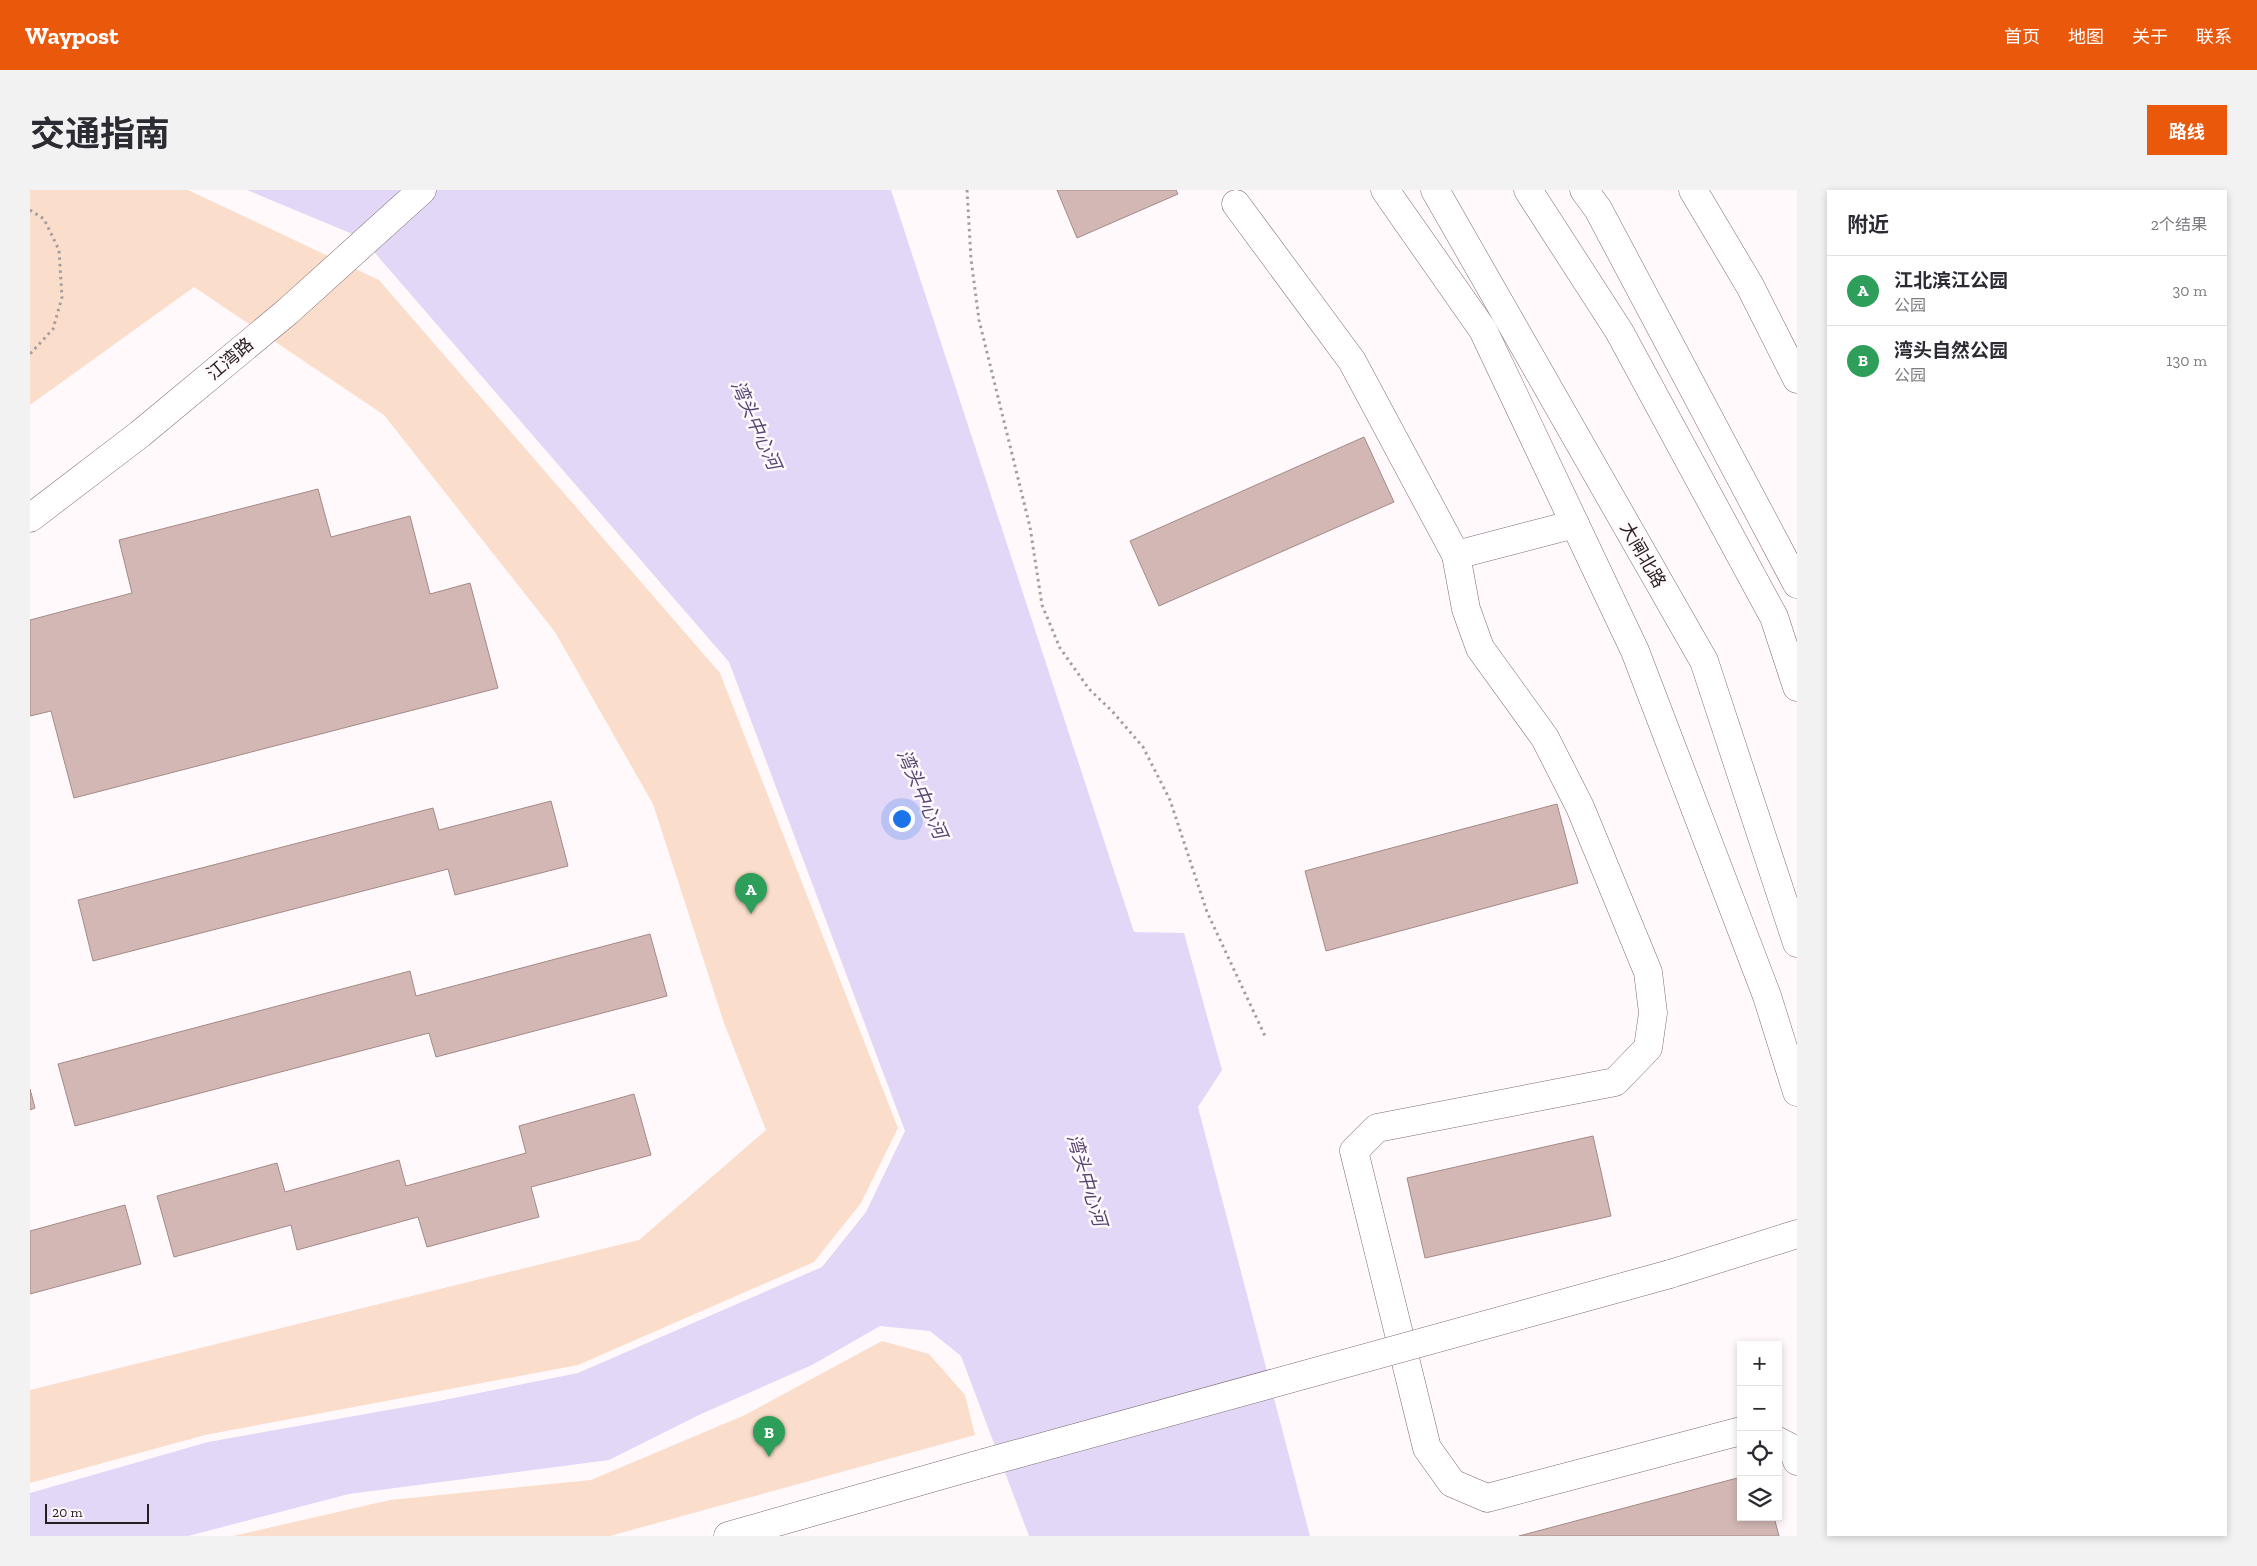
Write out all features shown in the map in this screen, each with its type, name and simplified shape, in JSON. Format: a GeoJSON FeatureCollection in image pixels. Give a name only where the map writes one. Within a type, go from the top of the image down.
{"type":"FeatureCollection","features":[{"type":"Feature","properties":{"kind":"street","name":"江湾路"},"geometry":{"type":"LineString","coordinates":[[30,518],[140,434],[287,312],[422,190]]}},
{"type":"Feature","properties":{"kind":"street"},"geometry":{"type":"LineString","coordinates":[[1385,190],[1484,330],[1635,651],[1767,996],[1797,1092]]}},
{"type":"Feature","properties":{"kind":"street","name":"大闸北路"},"geometry":{"type":"LineString","coordinates":[[1435,190],[1704,661],[1797,943]]}},
{"type":"Feature","properties":{"kind":"street"},"geometry":{"type":"LineString","coordinates":[[1528,190],[1624,340],[1774,617],[1797,687]]}},
{"type":"Feature","properties":{"kind":"street"},"geometry":{"type":"LineString","coordinates":[[1584,190],[1598,209],[1797,584]]}},
{"type":"Feature","properties":{"kind":"street"},"geometry":{"type":"LineString","coordinates":[[1694,190],[1750,286],[1797,379]]}},
{"type":"Feature","properties":{"kind":"street"},"geometry":{"type":"LineString","coordinates":[[1236,204],[1352,361],[1456,555],[1466,609],[1480,648],[1545,738],[1580,807],[1648,972],[1653,1013],[1648,1048],[1615,1082],[1377,1128],[1354,1151],[1427,1448],[1452,1483],[1487,1498],[1737,1432]]}},
{"type":"Feature","properties":{"kind":"street"},"geometry":{"type":"LineString","coordinates":[[1456,555],[1575,524]]}},
{"type":"Feature","properties":{"kind":"street"},"geometry":{"type":"LineString","coordinates":[[728,1536],[984,1463],[1670,1274],[1797,1234]]}},
{"type":"Feature","properties":{"kind":"street"},"geometry":{"type":"LineString","coordinates":[[1782,1443],[1793,1449],[1797,1461]]}},
{"type":"Feature","properties":{"kind":"path"},"geometry":{"type":"LineString","coordinates":[[966,190],[971,259],[979,320],[1030,527],[1042,605],[1060,648],[1089,689],[1112,710],[1143,747],[1170,800],[1207,912],[1265,1036]]}},
{"type":"Feature","properties":{"kind":"path"},"geometry":{"type":"LineString","coordinates":[[30,210],[44,219],[60,250],[62,298],[53,329],[30,354]]}},
{"type":"Feature","properties":{"kind":"shaded area"},"geometry":{"type":"Polygon","coordinates":[[[30,190],[188,190],[379,280],[720,673],[898,1128],[861,1203],[814,1262],[578,1365],[205,1435],[30,1483],[30,1390],[639,1240],[766,1130],[724,1023],[653,804],[555,632],[384,415],[194,287],[30,405],[30,190]]]}},
{"type":"Feature","properties":{"kind":"shaded area"},"geometry":{"type":"Polygon","coordinates":[[[882,1341],[929,1354],[965,1395],[975,1435],[610,1536],[233,1536],[390,1500],[591,1480],[745,1415],[882,1341]]]}},
{"type":"Feature","properties":{"kind":"water","name":"湾头中心河"},"geometry":{"type":"Polygon","coordinates":[[[247,190],[891,190],[1134,932],[1184,933],[1222,1070],[1198,1107],[1310,1536],[1029,1536],[961,1356],[930,1331],[880,1326],[812,1365],[701,1414],[609,1460],[349,1494],[188,1536],[30,1536],[30,1493],[208,1442],[439,1401],[578,1373],[822,1267],[866,1212],[905,1131],[729,662],[362,238],[247,190]]]}},
{"type":"Feature","properties":{"kind":"building"},"geometry":{"type":"Polygon","coordinates":[[[1057,190],[1176,190],[1178,194],[1077,238],[1057,190]]]}},
{"type":"Feature","properties":{"kind":"building"},"geometry":{"type":"Polygon","coordinates":[[[1364,437],[1394,502],[1159,606],[1130,541],[1364,437]]]}},
{"type":"Feature","properties":{"kind":"building"},"geometry":{"type":"Polygon","coordinates":[[[318,489],[331,537],[410,516],[430,594],[470,583],[498,688],[74,798],[51,711],[30,716],[30,620],[132,593],[119,540],[318,489]]]}},
{"type":"Feature","properties":{"kind":"building"},"geometry":{"type":"Polygon","coordinates":[[[551,801],[568,866],[455,895],[448,869],[93,961],[78,900],[433,808],[439,830],[551,801]]]}},
{"type":"Feature","properties":{"kind":"building"},"geometry":{"type":"Polygon","coordinates":[[[1557,804],[1578,883],[1326,951],[1305,871],[1557,804]]]}},
{"type":"Feature","properties":{"kind":"building"},"geometry":{"type":"Polygon","coordinates":[[[650,934],[667,996],[436,1057],[429,1033],[75,1126],[58,1064],[410,971],[416,996],[650,934]]]}},
{"type":"Feature","properties":{"kind":"building"},"geometry":{"type":"Polygon","coordinates":[[[30,1089],[35,1108],[30,1110],[30,1089]]]}},
{"type":"Feature","properties":{"kind":"building"},"geometry":{"type":"Polygon","coordinates":[[[634,1094],[651,1155],[531,1187],[539,1217],[427,1247],[418,1217],[297,1250],[291,1225],[174,1257],[157,1196],[277,1163],[285,1192],[399,1160],[406,1186],[526,1153],[519,1126],[634,1094]]]}},
{"type":"Feature","properties":{"kind":"building"},"geometry":{"type":"Polygon","coordinates":[[[1593,1136],[1611,1216],[1425,1258],[1407,1178],[1593,1136]]]}},
{"type":"Feature","properties":{"kind":"building"},"geometry":{"type":"Polygon","coordinates":[[[125,1205],[141,1264],[30,1294],[30,1231],[125,1205]]]}},
{"type":"Feature","properties":{"kind":"building"},"geometry":{"type":"Polygon","coordinates":[[[1737,1478],[1737,1521],[1775,1521],[1779,1536],[1519,1536],[1737,1478]]]}},
{"type":"Feature","properties":{"kind":"place","name":"江北滨江公园"},"geometry":{"type":"Point","coordinates":[751,914]}},
{"type":"Feature","properties":{"kind":"place","name":"湾头自然公园"},"geometry":{"type":"Point","coordinates":[769,1457]}}]}
